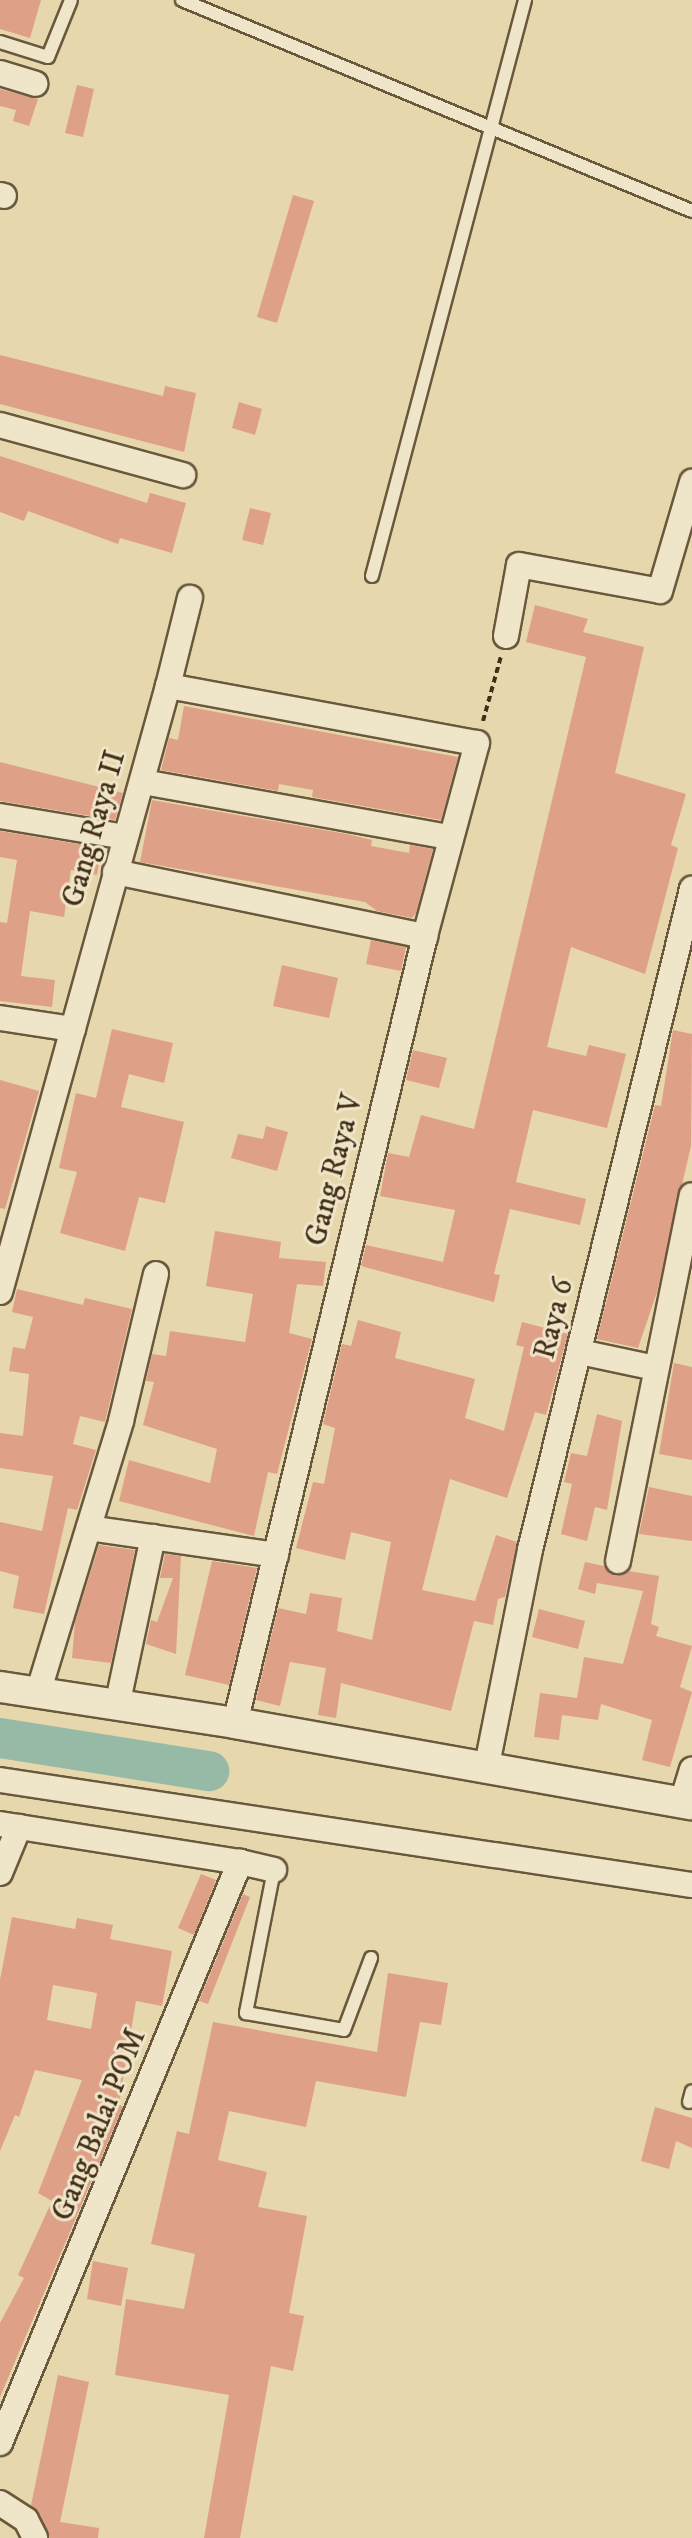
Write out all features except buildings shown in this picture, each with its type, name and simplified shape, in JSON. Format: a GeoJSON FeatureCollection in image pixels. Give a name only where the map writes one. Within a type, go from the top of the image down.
{"type":"FeatureCollection","features":[{"type":"Feature","properties":{"kind":"street"},"geometry":{"type":"LineString","coordinates":[[0,73],[35,84]]}},
{"type":"Feature","properties":{"kind":"street"},"geometry":{"type":"LineString","coordinates":[[0,425],[183,475]]}},
{"type":"Feature","properties":{"kind":"street"},"geometry":{"type":"LineString","coordinates":[[506,636],[519,565],[660,591],[692,482]]}},
{"type":"Feature","properties":{"kind":"street","name":"Gang Raya II"},"geometry":{"type":"LineString","coordinates":[[0,1292],[115,872],[143,782],[190,598]]}},
{"type":"Feature","properties":{"kind":"street"},"geometry":{"type":"LineString","coordinates":[[168,686],[477,743]]}},
{"type":"Feature","properties":{"kind":"street","name":"Gang Raya V"},"geometry":{"type":"LineString","coordinates":[[235,1723],[425,936],[477,743]]}},
{"type":"Feature","properties":{"kind":"street"},"geometry":{"type":"LineString","coordinates":[[143,782],[450,837]]}},
{"type":"Feature","properties":{"kind":"street"},"geometry":{"type":"LineString","coordinates":[[0,816],[125,837]]}},
{"type":"Feature","properties":{"kind":"street"},"geometry":{"type":"LineString","coordinates":[[115,872],[425,936]]}},
{"type":"Feature","properties":{"kind":"street","name":"Raya 6"},"geometry":{"type":"LineString","coordinates":[[487,1765],[530,1550],[692,889]]}},
{"type":"Feature","properties":{"kind":"street"},"geometry":{"type":"LineString","coordinates":[[0,1018],[73,1029]]}},
{"type":"Feature","properties":{"kind":"street"},"geometry":{"type":"LineString","coordinates":[[618,1561],[692,1195]]}},
{"type":"Feature","properties":{"kind":"street"},"geometry":{"type":"LineString","coordinates":[[38,1693],[89,1528],[156,1274]]}},
{"type":"Feature","properties":{"kind":"street"},"geometry":{"type":"LineString","coordinates":[[580,1352],[655,1368]]}},
{"type":"Feature","properties":{"kind":"street"},"geometry":{"type":"LineString","coordinates":[[89,1528],[276,1555]]}},
{"type":"Feature","properties":{"kind":"street"},"geometry":{"type":"LineString","coordinates":[[117,1706],[153,1537]]}},
{"type":"Feature","properties":{"kind":"street"},"geometry":{"type":"LineString","coordinates":[[0,1687],[487,1765],[687,1803],[692,1770]]}},
{"type":"Feature","properties":{"kind":"street"},"geometry":{"type":"LineString","coordinates":[[0,1780],[692,1885]]}},
{"type":"Feature","properties":{"kind":"street"},"geometry":{"type":"LineString","coordinates":[[0,1873],[10,1825],[274,1870]]}},
{"type":"Feature","properties":{"kind":"street","name":"Gang Balai POM"},"geometry":{"type":"LineString","coordinates":[[0,2443],[240,1862]]}},
{"type":"Feature","properties":{"kind":"street"},"geometry":{"type":"LineString","coordinates":[[0,2503],[26,2520],[35,2538]]}},
{"type":"Feature","properties":{"kind":"lane"},"geometry":{"type":"LineString","coordinates":[[0,42],[48,57],[71,0]]}},
{"type":"Feature","properties":{"kind":"lane"},"geometry":{"type":"LineString","coordinates":[[182,0],[692,211]]}},
{"type":"Feature","properties":{"kind":"lane"},"geometry":{"type":"LineString","coordinates":[[372,576],[525,0]]}},
{"type":"Feature","properties":{"kind":"lane"},"geometry":{"type":"LineString","coordinates":[[274,1870],[246,2013],[344,2030],[371,1958]]}},
{"type":"Feature","properties":{"kind":"path"},"geometry":{"type":"LineString","coordinates":[[477,743],[506,636]]}},
{"type":"Feature","properties":{"kind":"waterway"},"geometry":{"type":"LineString","coordinates":[[0,1738],[209,1771]]}}]}
